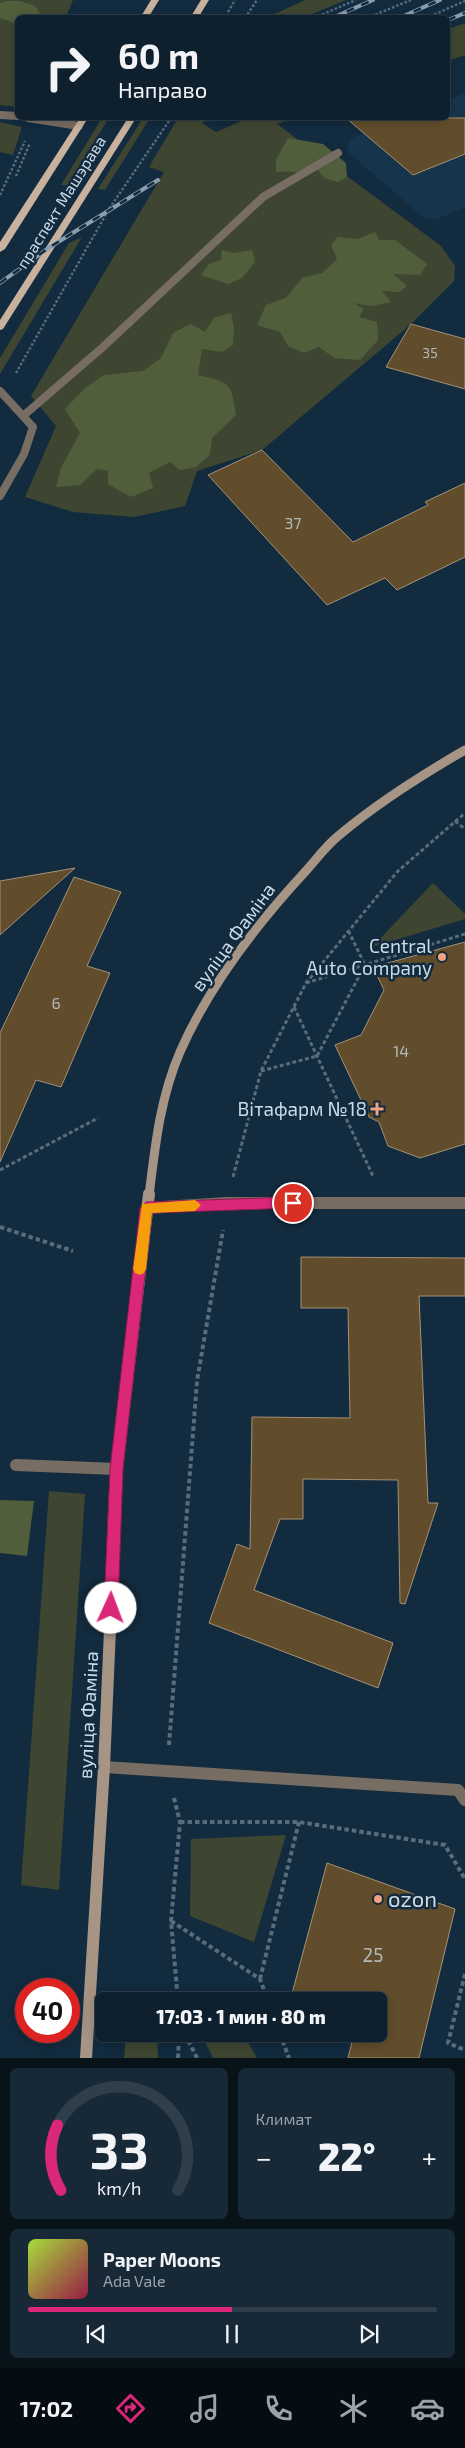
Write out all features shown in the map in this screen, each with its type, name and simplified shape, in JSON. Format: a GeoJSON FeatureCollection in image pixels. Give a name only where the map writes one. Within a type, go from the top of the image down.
{"type":"FeatureCollection","features":[{"type":"Feature","properties":{"kind":"main road"},"geometry":{"type":"LineString","coordinates":[[146,15],[155,0]]}},
{"type":"Feature","properties":{"kind":"main road"},"geometry":{"type":"LineString","coordinates":[[196,15],[205,0]]}},
{"type":"Feature","properties":{"kind":"main road","name":"праспект Машэрава"},"geometry":{"type":"LineString","coordinates":[[0,249],[83,120]]}},
{"type":"Feature","properties":{"kind":"main road","name":"праспект Машэрава"},"geometry":{"type":"LineString","coordinates":[[0,327],[131,120]]}},
{"type":"Feature","properties":{"kind":"street","name":"вуліца Фаміна"},"geometry":{"type":"LineString","coordinates":[[86,2058],[104,1767],[117,1469],[146,1208],[157,1129],[166,1093],[180,1052],[218,982],[278,901],[336,838],[406,786],[465,750]]}},
{"type":"Feature","properties":{"kind":"lane"},"geometry":{"type":"LineString","coordinates":[[0,115],[15,116]]}},
{"type":"Feature","properties":{"kind":"lane"},"geometry":{"type":"LineString","coordinates":[[45,120],[79,126]]}},
{"type":"Feature","properties":{"kind":"lane"},"geometry":{"type":"LineString","coordinates":[[23,416],[103,347],[263,197],[338,153]]}},
{"type":"Feature","properties":{"kind":"lane"},"geometry":{"type":"LineString","coordinates":[[0,496],[24,454],[32,427],[2,393]]}},
{"type":"Feature","properties":{"kind":"lane"},"geometry":{"type":"LineString","coordinates":[[146,1208],[228,1204],[465,1203]]}},
{"type":"Feature","properties":{"kind":"lane"},"geometry":{"type":"LineString","coordinates":[[16,1464],[117,1469]]}},
{"type":"Feature","properties":{"kind":"lane"},"geometry":{"type":"LineString","coordinates":[[104,1767],[458,1790],[465,1800]]}},
{"type":"Feature","properties":{"kind":"path"},"geometry":{"type":"LineString","coordinates":[[226,15],[235,0]]}},
{"type":"Feature","properties":{"kind":"path"},"geometry":{"type":"LineString","coordinates":[[247,15],[257,0]]}},
{"type":"Feature","properties":{"kind":"path"},"geometry":{"type":"LineString","coordinates":[[321,15],[356,0]]}},
{"type":"Feature","properties":{"kind":"path"},"geometry":{"type":"LineString","coordinates":[[374,15],[411,0]]}},
{"type":"Feature","properties":{"kind":"path"},"geometry":{"type":"LineString","coordinates":[[433,15],[465,1]]}},
{"type":"Feature","properties":{"kind":"path"},"geometry":{"type":"LineString","coordinates":[[13,182],[33,120]]}},
{"type":"Feature","properties":{"kind":"path"},"geometry":{"type":"LineString","coordinates":[[0,195],[8,181],[33,120]]}},
{"type":"Feature","properties":{"kind":"path"},"geometry":{"type":"LineString","coordinates":[[2,393],[109,209],[170,120]]}},
{"type":"Feature","properties":{"kind":"path"},"geometry":{"type":"LineString","coordinates":[[177,1992],[171,1921],[180,1822],[167,1770],[197,1381],[228,1204],[261,1071],[306,983],[398,871],[465,813]]}},
{"type":"Feature","properties":{"kind":"path"},"geometry":{"type":"LineString","coordinates":[[455,820],[465,828]]}},
{"type":"Feature","properties":{"kind":"path"},"geometry":{"type":"LineString","coordinates":[[348,930],[365,964]]}},
{"type":"Feature","properties":{"kind":"path"},"geometry":{"type":"LineString","coordinates":[[306,983],[465,934]]}},
{"type":"Feature","properties":{"kind":"path"},"geometry":{"type":"LineString","coordinates":[[261,1071],[317,1056],[365,964]]}},
{"type":"Feature","properties":{"kind":"path"},"geometry":{"type":"LineString","coordinates":[[294,1006],[373,1176]]}},
{"type":"Feature","properties":{"kind":"path"},"geometry":{"type":"LineString","coordinates":[[0,1170],[98,1118]]}},
{"type":"Feature","properties":{"kind":"path"},"geometry":{"type":"LineString","coordinates":[[0,1227],[73,1251]]}},
{"type":"Feature","properties":{"kind":"path"},"geometry":{"type":"LineString","coordinates":[[180,1822],[299,1822],[445,1845],[463,1868],[465,1879]]}},
{"type":"Feature","properties":{"kind":"path"},"geometry":{"type":"LineString","coordinates":[[265,1992],[260,1979],[299,1822]]}},
{"type":"Feature","properties":{"kind":"path"},"geometry":{"type":"LineString","coordinates":[[171,1921],[260,1979]]}},
{"type":"Feature","properties":{"kind":"path"},"geometry":{"type":"LineString","coordinates":[[465,1974],[448,2043],[465,2050]]}},
{"type":"Feature","properties":{"kind":"path"},"geometry":{"type":"LineString","coordinates":[[178,2058],[179,2042]]}},
{"type":"Feature","properties":{"kind":"path"},"geometry":{"type":"LineString","coordinates":[[189,2042],[197,2058]]}},
{"type":"Feature","properties":{"kind":"path"},"geometry":{"type":"LineString","coordinates":[[283,2042],[289,2058]]}},
{"type":"Feature","properties":{"kind":"shaded area"},"geometry":{"type":"Polygon","coordinates":[[[465,93],[465,207],[435,220],[424,218],[349,153],[347,145],[352,138],[398,120],[450,120],[450,99],[465,93]]]}},
{"type":"Feature","properties":{"kind":"green space"},"geometry":{"type":"Polygon","coordinates":[[[0,0],[73,0],[67,15],[15,15],[15,107],[0,105],[0,0]]]}},
{"type":"Feature","properties":{"kind":"green space"},"geometry":{"type":"Polygon","coordinates":[[[305,0],[346,0],[310,15],[272,15],[305,0]]]}},
{"type":"Feature","properties":{"kind":"green space"},"geometry":{"type":"Polygon","coordinates":[[[20,1],[35,6],[40,13],[39,15],[15,15],[15,23],[0,18],[0,3],[20,1]]]}},
{"type":"Feature","properties":{"kind":"green space"},"geometry":{"type":"Polygon","coordinates":[[[465,23],[465,55],[450,60],[450,28],[465,23]]]}},
{"type":"Feature","properties":{"kind":"green space"},"geometry":{"type":"Polygon","coordinates":[[[101,120],[108,120],[67,186],[61,185],[101,120]]]}},
{"type":"Feature","properties":{"kind":"green space"},"geometry":{"type":"Polygon","coordinates":[[[142,120],[149,120],[105,190],[98,189],[142,120]]]}},
{"type":"Feature","properties":{"kind":"green space"},"geometry":{"type":"Polygon","coordinates":[[[177,120],[207,120],[202,123],[216,132],[243,120],[288,120],[277,124],[441,246],[455,266],[454,281],[411,324],[262,450],[197,471],[185,506],[134,517],[73,512],[25,497],[56,426],[31,396],[164,172],[149,167],[177,120]]]}},
{"type":"Feature","properties":{"kind":"green space"},"geometry":{"type":"Polygon","coordinates":[[[0,122],[22,127],[13,155],[0,152],[0,122]]]}},
{"type":"Feature","properties":{"kind":"green space"},"geometry":{"type":"Polygon","coordinates":[[[288,138],[323,144],[346,163],[347,177],[338,182],[324,178],[318,170],[276,172],[276,160],[288,138]]]}},
{"type":"Feature","properties":{"kind":"green space"},"geometry":{"type":"Polygon","coordinates":[[[375,232],[379,240],[395,240],[427,264],[420,275],[393,274],[407,286],[399,292],[382,291],[391,302],[371,306],[354,303],[364,309],[359,317],[377,322],[378,340],[360,360],[334,358],[319,347],[304,353],[288,346],[280,332],[257,325],[266,305],[286,298],[302,278],[322,273],[337,259],[331,245],[338,237],[358,239],[375,232]]]}},
{"type":"Feature","properties":{"kind":"green space"},"geometry":{"type":"Polygon","coordinates":[[[82,237],[0,374],[0,358],[69,243],[82,237]]]}},
{"type":"Feature","properties":{"kind":"green space"},"geometry":{"type":"Polygon","coordinates":[[[222,250],[234,253],[252,250],[255,262],[242,278],[228,284],[201,275],[209,264],[221,260],[222,250]]]}},
{"type":"Feature","properties":{"kind":"green space"},"geometry":{"type":"Polygon","coordinates":[[[231,313],[234,329],[233,345],[222,352],[202,349],[198,375],[223,382],[227,385],[232,396],[236,415],[212,438],[210,455],[196,467],[180,470],[170,462],[149,473],[153,488],[131,497],[108,484],[108,471],[97,469],[80,485],[56,487],[61,468],[80,433],[65,409],[85,388],[104,375],[143,371],[161,358],[173,333],[191,324],[205,332],[214,318],[231,313]]]}},
{"type":"Feature","properties":{"kind":"green space"},"geometry":{"type":"Polygon","coordinates":[[[433,883],[465,914],[465,919],[372,947],[433,883]]]}},
{"type":"Feature","properties":{"kind":"green space"},"geometry":{"type":"Polygon","coordinates":[[[49,1491],[85,1494],[59,1890],[21,1885],[49,1491]]]}},
{"type":"Feature","properties":{"kind":"green space"},"geometry":{"type":"Polygon","coordinates":[[[0,1500],[34,1501],[27,1556],[0,1553],[0,1500]]]}},
{"type":"Feature","properties":{"kind":"green space"},"geometry":{"type":"Polygon","coordinates":[[[286,1835],[254,1942],[190,1916],[191,1839],[286,1835]]]}},
{"type":"Feature","properties":{"kind":"green space"},"geometry":{"type":"Polygon","coordinates":[[[125,2042],[157,2042],[158,2058],[124,2058],[125,2042]]]}},
{"type":"Feature","properties":{"kind":"green space"},"geometry":{"type":"Polygon","coordinates":[[[205,2042],[248,2042],[257,2058],[213,2058],[205,2042]]]}},
{"type":"Feature","properties":{"kind":"building"},"geometry":{"type":"Polygon","coordinates":[[[450,118],[465,118],[465,154],[413,175],[348,120],[450,120],[450,118]]]}},
{"type":"Feature","properties":{"kind":"building"},"geometry":{"type":"Polygon","coordinates":[[[411,324],[465,339],[465,389],[386,367],[411,324]]]}},
{"type":"Feature","properties":{"kind":"building"},"geometry":{"type":"Polygon","coordinates":[[[262,450],[353,542],[428,505],[425,502],[465,483],[465,557],[397,590],[385,578],[327,605],[208,475],[262,450]]]}},
{"type":"Feature","properties":{"kind":"building"},"geometry":{"type":"Polygon","coordinates":[[[75,868],[0,935],[0,881],[75,868]]]}},
{"type":"Feature","properties":{"kind":"building"},"geometry":{"type":"Polygon","coordinates":[[[74,877],[121,892],[87,966],[110,973],[61,1087],[36,1080],[0,1162],[0,1033],[74,877]]]}},
{"type":"Feature","properties":{"kind":"building"},"geometry":{"type":"Polygon","coordinates":[[[465,942],[465,1144],[420,1158],[388,1146],[379,1122],[369,1117],[335,1045],[361,1035],[384,990],[373,967],[465,942]]]}},
{"type":"Feature","properties":{"kind":"building"},"geometry":{"type":"Polygon","coordinates":[[[301,1257],[465,1258],[465,1296],[419,1296],[428,1503],[438,1503],[405,1604],[400,1603],[398,1480],[303,1479],[303,1519],[280,1519],[254,1590],[393,1643],[378,1688],[209,1623],[237,1544],[250,1549],[252,1417],[350,1418],[348,1308],[301,1308],[301,1257]]]}},
{"type":"Feature","properties":{"kind":"building"},"geometry":{"type":"Polygon","coordinates":[[[327,1863],[455,1909],[419,2058],[348,2058],[352,2042],[387,2042],[387,1992],[292,1992],[327,1863]]]}},
{"type":"Feature","properties":{"kind":"railway"},"geometry":{"type":"LineString","coordinates":[[339,15],[373,0]]}},
{"type":"Feature","properties":{"kind":"railway"},"geometry":{"type":"LineString","coordinates":[[406,15],[440,0]]}},
{"type":"Feature","properties":{"kind":"railway"},"geometry":{"type":"LineString","coordinates":[[450,19],[465,13]]}},
{"type":"Feature","properties":{"kind":"railway"},"geometry":{"type":"LineString","coordinates":[[0,283],[50,247],[158,180]]}},
{"type":"Feature","properties":{"kind":"slow traffic"},"geometry":{"type":"LineString","coordinates":[[140,1269],[146,1208],[195,1205]]}},
{"type":"Feature","properties":{"kind":"place","name":"Central Auto Company"},"geometry":{"type":"Point","coordinates":[442,957]}},
{"type":"Feature","properties":{"kind":"place","name":"Вітафарм №18"},"geometry":{"type":"Point","coordinates":[377,1109]}},
{"type":"Feature","properties":{"kind":"place","name":"ozon"},"geometry":{"type":"Point","coordinates":[378,1899]}},
{"type":"Feature","properties":{"kind":"route"},"geometry":{"type":"LineString","coordinates":[[111,1608],[117,1469],[146,1208],[293,1203]]}}]}
